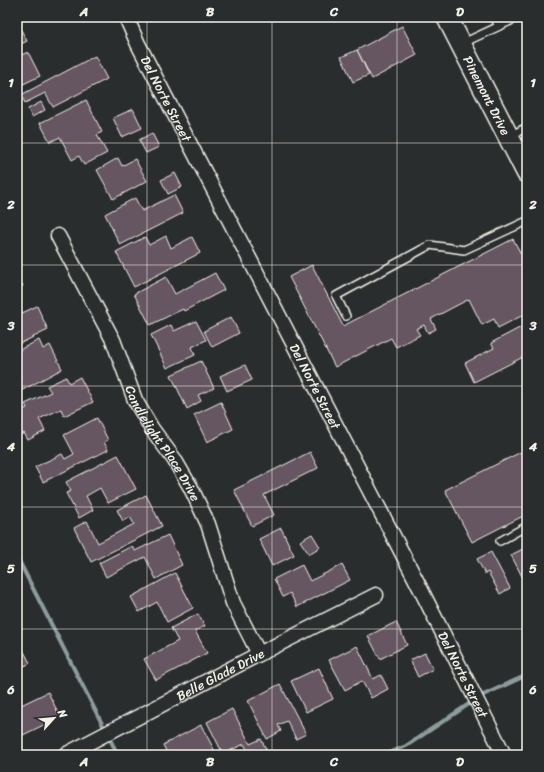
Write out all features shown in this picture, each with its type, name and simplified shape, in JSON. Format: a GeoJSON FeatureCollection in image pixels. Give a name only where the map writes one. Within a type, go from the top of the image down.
{"type":"FeatureCollection","features":[{"type":"Feature","properties":{"kind":"main road","name":"Pinemont Drive"},"geometry":{"type":"LineString","coordinates":[[447,17],[527,173]]}},
{"type":"Feature","properties":{"kind":"street","name":"Del Norte Street"},"geometry":{"type":"LineString","coordinates":[[126,17],[504,755]]}},
{"type":"Feature","properties":{"kind":"street","name":"Candlelight Place Drive"},"geometry":{"type":"LineString","coordinates":[[58,236],[113,340],[135,400],[152,430],[174,459],[191,488],[208,524],[233,603],[259,654]]}},
{"type":"Feature","properties":{"kind":"street","name":"Belle Glade Drive"},"geometry":{"type":"LineString","coordinates":[[65,755],[376,595]]}},
{"type":"Feature","properties":{"kind":"lane"},"geometry":{"type":"LineString","coordinates":[[494,17],[499,26]]}},
{"type":"Feature","properties":{"kind":"lane"},"geometry":{"type":"LineString","coordinates":[[461,44],[519,17]]}},
{"type":"Feature","properties":{"kind":"lane"},"geometry":{"type":"LineString","coordinates":[[508,137],[527,127]]}},
{"type":"Feature","properties":{"kind":"lane"},"geometry":{"type":"LineString","coordinates":[[346,316],[336,296],[430,246],[464,250],[527,221]]}},
{"type":"Feature","properties":{"kind":"lane"},"geometry":{"type":"LineString","coordinates":[[500,541],[527,526]]}},
{"type":"Feature","properties":{"kind":"building"},"geometry":{"type":"Polygon","coordinates":[[[17,22],[27,41],[17,46],[17,22]]]}},
{"type":"Feature","properties":{"kind":"building"},"geometry":{"type":"Polygon","coordinates":[[[402,26],[417,55],[372,79],[357,50],[402,26]]]}},
{"type":"Feature","properties":{"kind":"building"},"geometry":{"type":"Polygon","coordinates":[[[357,50],[369,75],[353,82],[341,57],[357,50]]]}},
{"type":"Feature","properties":{"kind":"building"},"geometry":{"type":"Polygon","coordinates":[[[28,52],[40,76],[17,87],[17,57],[28,52]]]}},
{"type":"Feature","properties":{"kind":"building"},"geometry":{"type":"Polygon","coordinates":[[[95,56],[107,79],[53,107],[45,93],[25,103],[21,95],[95,56]]]}},
{"type":"Feature","properties":{"kind":"building"},"geometry":{"type":"Polygon","coordinates":[[[86,100],[102,132],[97,135],[107,153],[84,165],[79,156],[72,160],[60,137],[50,142],[40,123],[86,100]]]}},
{"type":"Feature","properties":{"kind":"building"},"geometry":{"type":"Polygon","coordinates":[[[41,102],[45,110],[32,117],[28,109],[41,102]]]}},
{"type":"Feature","properties":{"kind":"building"},"geometry":{"type":"Polygon","coordinates":[[[133,109],[142,128],[122,137],[113,118],[133,109]]]}},
{"type":"Feature","properties":{"kind":"building"},"geometry":{"type":"Polygon","coordinates":[[[152,133],[159,147],[146,153],[139,140],[152,133]]]}},
{"type":"Feature","properties":{"kind":"building"},"geometry":{"type":"Polygon","coordinates":[[[118,158],[122,166],[135,159],[147,181],[113,199],[97,170],[118,158]]]}},
{"type":"Feature","properties":{"kind":"building"},"geometry":{"type":"Polygon","coordinates":[[[175,173],[182,187],[168,194],[161,180],[175,173]]]}},
{"type":"Feature","properties":{"kind":"building"},"geometry":{"type":"Polygon","coordinates":[[[174,195],[183,213],[120,245],[105,214],[135,198],[142,211],[174,195]]]}},
{"type":"Feature","properties":{"kind":"building"},"geometry":{"type":"Polygon","coordinates":[[[166,236],[171,248],[192,237],[200,253],[134,287],[116,252],[145,237],[149,245],[166,236]]]}},
{"type":"Feature","properties":{"kind":"building"},"geometry":{"type":"Polygon","coordinates":[[[513,239],[527,265],[527,313],[498,328],[494,319],[482,325],[469,299],[431,319],[436,329],[428,333],[424,325],[416,329],[420,335],[396,347],[391,338],[335,367],[289,277],[312,265],[343,326],[513,239]]]}},
{"type":"Feature","properties":{"kind":"building"},"geometry":{"type":"Polygon","coordinates":[[[17,273],[23,286],[17,289],[17,273]]]}},
{"type":"Feature","properties":{"kind":"building"},"geometry":{"type":"Polygon","coordinates":[[[215,273],[224,290],[184,311],[183,309],[150,325],[134,294],[166,277],[175,294],[215,273]]]}},
{"type":"Feature","properties":{"kind":"building"},"geometry":{"type":"Polygon","coordinates":[[[37,306],[48,330],[17,345],[17,312],[18,315],[37,306]]]}},
{"type":"Feature","properties":{"kind":"building"},"geometry":{"type":"Polygon","coordinates":[[[231,317],[239,333],[212,347],[204,331],[231,317]]]}},
{"type":"Feature","properties":{"kind":"building"},"geometry":{"type":"Polygon","coordinates":[[[196,321],[206,340],[192,347],[195,355],[167,368],[151,335],[171,325],[174,331],[196,321]]]}},
{"type":"Feature","properties":{"kind":"building"},"geometry":{"type":"Polygon","coordinates":[[[527,324],[527,355],[474,382],[465,363],[494,348],[491,343],[527,324]]]}},
{"type":"Feature","properties":{"kind":"building"},"geometry":{"type":"Polygon","coordinates":[[[39,340],[43,349],[50,345],[62,369],[17,393],[17,379],[21,378],[17,371],[17,351],[39,340]]]}},
{"type":"Feature","properties":{"kind":"building"},"geometry":{"type":"Polygon","coordinates":[[[201,361],[214,388],[198,395],[201,401],[187,409],[171,375],[201,361]]]}},
{"type":"Feature","properties":{"kind":"building"},"geometry":{"type":"Polygon","coordinates":[[[245,365],[252,380],[227,391],[220,376],[245,365]]]}},
{"type":"Feature","properties":{"kind":"building"},"geometry":{"type":"Polygon","coordinates":[[[66,377],[69,383],[80,377],[93,402],[64,416],[61,409],[39,419],[45,431],[28,440],[24,433],[17,437],[17,420],[21,418],[18,412],[27,408],[25,404],[51,392],[47,386],[66,377]]]}},
{"type":"Feature","properties":{"kind":"building"},"geometry":{"type":"Polygon","coordinates":[[[221,402],[233,429],[207,442],[194,415],[221,402]]]}},
{"type":"Feature","properties":{"kind":"building"},"geometry":{"type":"Polygon","coordinates":[[[97,418],[108,440],[104,442],[108,450],[43,482],[35,467],[62,454],[65,459],[74,454],[64,435],[97,418]]]}},
{"type":"Feature","properties":{"kind":"building"},"geometry":{"type":"Polygon","coordinates":[[[527,449],[527,514],[472,542],[445,490],[527,449]]]}},
{"type":"Feature","properties":{"kind":"building"},"geometry":{"type":"Polygon","coordinates":[[[310,452],[318,468],[264,495],[274,515],[252,526],[234,490],[310,452]]]}},
{"type":"Feature","properties":{"kind":"building"},"geometry":{"type":"Polygon","coordinates":[[[118,455],[136,489],[108,503],[100,488],[86,496],[93,510],[79,518],[66,493],[71,491],[66,482],[118,455]]]}},
{"type":"Feature","properties":{"kind":"building"},"geometry":{"type":"Polygon","coordinates":[[[146,495],[162,526],[91,562],[74,528],[87,521],[98,543],[134,524],[130,517],[123,521],[117,510],[146,495]]]}},
{"type":"Feature","properties":{"kind":"building"},"geometry":{"type":"Polygon","coordinates":[[[281,528],[294,555],[272,566],[259,539],[281,528]]]}},
{"type":"Feature","properties":{"kind":"building"},"geometry":{"type":"Polygon","coordinates":[[[312,534],[320,547],[309,554],[300,541],[312,534]]]}},
{"type":"Feature","properties":{"kind":"building"},"geometry":{"type":"Polygon","coordinates":[[[168,535],[182,565],[156,579],[145,557],[106,577],[99,563],[132,546],[135,551],[168,535]]]}},
{"type":"Feature","properties":{"kind":"building"},"geometry":{"type":"Polygon","coordinates":[[[527,547],[527,586],[511,555],[527,547]]]}},
{"type":"Feature","properties":{"kind":"building"},"geometry":{"type":"Polygon","coordinates":[[[491,552],[510,588],[500,594],[488,572],[485,574],[477,559],[491,552]]]}},
{"type":"Feature","properties":{"kind":"building"},"geometry":{"type":"Polygon","coordinates":[[[302,565],[310,581],[342,565],[350,580],[297,607],[290,593],[283,597],[274,579],[302,565]]]}},
{"type":"Feature","properties":{"kind":"building"},"geometry":{"type":"Polygon","coordinates":[[[175,573],[193,608],[167,622],[157,602],[139,612],[131,597],[175,573]]]}},
{"type":"Feature","properties":{"kind":"building"},"geometry":{"type":"Polygon","coordinates":[[[198,614],[205,626],[195,631],[207,653],[156,680],[144,659],[178,641],[171,628],[198,614]]]}},
{"type":"Feature","properties":{"kind":"building"},"geometry":{"type":"Polygon","coordinates":[[[396,622],[407,645],[380,659],[368,636],[396,622]]]}},
{"type":"Feature","properties":{"kind":"building"},"geometry":{"type":"Polygon","coordinates":[[[20,644],[30,663],[17,670],[17,646],[20,644]]]}},
{"type":"Feature","properties":{"kind":"building"},"geometry":{"type":"Polygon","coordinates":[[[357,646],[373,679],[381,675],[388,689],[371,698],[362,681],[345,690],[329,660],[357,646]]]}},
{"type":"Feature","properties":{"kind":"building"},"geometry":{"type":"Polygon","coordinates":[[[425,653],[433,669],[418,677],[410,660],[425,653]]]}},
{"type":"Feature","properties":{"kind":"building"},"geometry":{"type":"Polygon","coordinates":[[[319,668],[333,699],[306,712],[291,681],[319,668]]]}},
{"type":"Feature","properties":{"kind":"building"},"geometry":{"type":"Polygon","coordinates":[[[280,684],[306,734],[296,739],[287,721],[278,725],[281,731],[267,739],[248,701],[280,684]]]}},
{"type":"Feature","properties":{"kind":"building"},"geometry":{"type":"Polygon","coordinates":[[[48,692],[60,717],[23,735],[17,724],[17,707],[48,692]]]}},
{"type":"Feature","properties":{"kind":"building"},"geometry":{"type":"Polygon","coordinates":[[[232,709],[250,744],[261,739],[268,753],[264,755],[250,755],[244,744],[223,754],[207,722],[232,709]]]}},
{"type":"Feature","properties":{"kind":"building"},"geometry":{"type":"Polygon","coordinates":[[[201,725],[217,755],[168,755],[163,745],[201,725]]]}},
{"type":"Feature","properties":{"kind":"waterway"},"geometry":{"type":"LineString","coordinates":[[17,557],[118,755]]}},
{"type":"Feature","properties":{"kind":"waterway"},"geometry":{"type":"LineString","coordinates":[[384,755],[406,746],[481,696],[527,675]]}}]}
